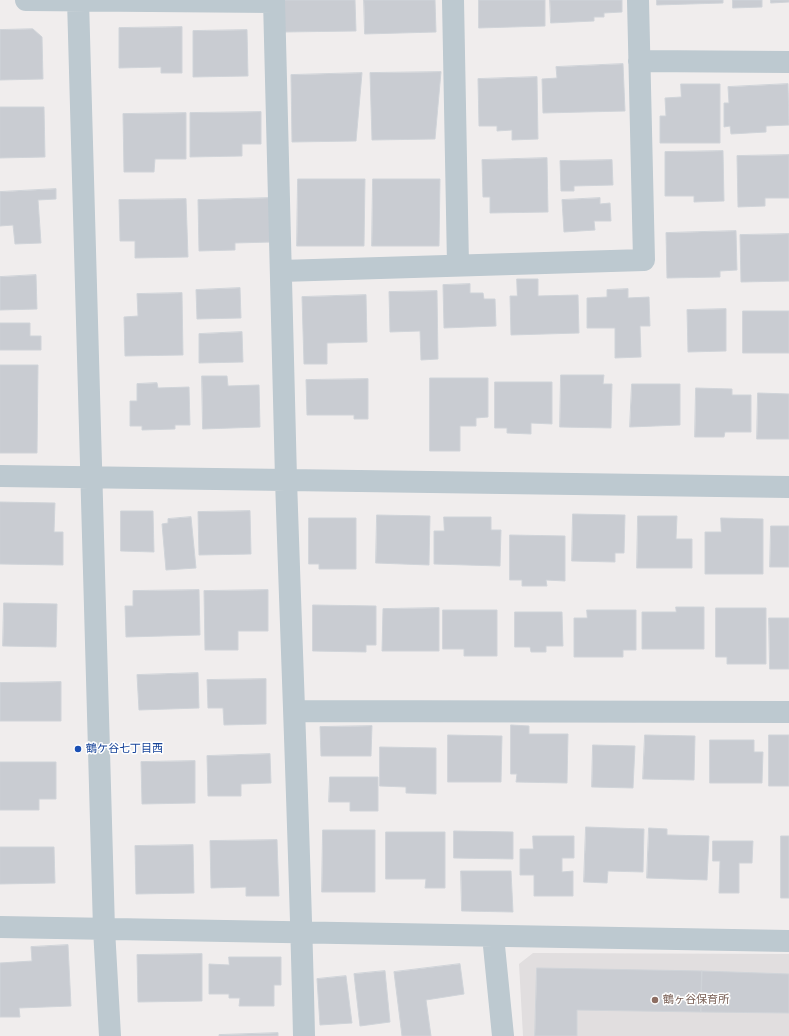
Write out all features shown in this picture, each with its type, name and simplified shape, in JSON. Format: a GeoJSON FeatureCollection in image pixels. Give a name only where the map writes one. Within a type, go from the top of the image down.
{"type":"FeatureCollection","features":[{"type":"Feature","properties":{"kind":"street"},"geometry":{"type":"LineString","coordinates":[[26,0],[274,1],[286,480],[295,710],[304,1036]]}},
{"type":"Feature","properties":{"kind":"street"},"geometry":{"type":"LineString","coordinates":[[78,0],[104,929],[110,1036]]}},
{"type":"Feature","properties":{"kind":"street"},"geometry":{"type":"LineString","coordinates":[[453,0],[458,266]]}},
{"type":"Feature","properties":{"kind":"street"},"geometry":{"type":"LineString","coordinates":[[281,271],[644,260],[638,0]]}},
{"type":"Feature","properties":{"kind":"street"},"geometry":{"type":"LineString","coordinates":[[639,61],[789,62]]}},
{"type":"Feature","properties":{"kind":"street"},"geometry":{"type":"LineString","coordinates":[[0,476],[789,488]]}},
{"type":"Feature","properties":{"kind":"street"},"geometry":{"type":"LineString","coordinates":[[295,710],[789,712]]}},
{"type":"Feature","properties":{"kind":"street"},"geometry":{"type":"LineString","coordinates":[[0,927],[789,941]]}},
{"type":"Feature","properties":{"kind":"street"},"geometry":{"type":"LineString","coordinates":[[493,936],[503,1036]]}},
{"type":"Feature","properties":{"kind":"shaded area","name":"鶴ヶ谷保育所"},"geometry":{"type":"Polygon","coordinates":[[[533,953],[789,954],[789,1036],[523,1036],[519,964],[533,953]]]}},
{"type":"Feature","properties":{"kind":"building"},"geometry":{"type":"Polygon","coordinates":[[[284,0],[355,0],[356,31],[285,32],[284,0]]]}},
{"type":"Feature","properties":{"kind":"building"},"geometry":{"type":"Polygon","coordinates":[[[364,0],[435,0],[436,32],[365,34],[364,0]]]}},
{"type":"Feature","properties":{"kind":"building"},"geometry":{"type":"Polygon","coordinates":[[[479,0],[545,0],[545,26],[479,28],[479,0]]]}},
{"type":"Feature","properties":{"kind":"building"},"geometry":{"type":"Polygon","coordinates":[[[550,0],[622,0],[622,12],[604,13],[604,17],[594,17],[594,21],[551,23],[550,0]]]}},
{"type":"Feature","properties":{"kind":"building"},"geometry":{"type":"Polygon","coordinates":[[[657,0],[723,0],[723,3],[657,5],[657,0]]]}},
{"type":"Feature","properties":{"kind":"building"},"geometry":{"type":"Polygon","coordinates":[[[733,0],[762,0],[762,7],[733,8],[733,0]]]}},
{"type":"Feature","properties":{"kind":"building"},"geometry":{"type":"Polygon","coordinates":[[[771,0],[789,0],[789,2],[771,3],[771,0]]]}},
{"type":"Feature","properties":{"kind":"building"},"geometry":{"type":"Polygon","coordinates":[[[182,27],[182,73],[161,73],[161,67],[119,68],[119,28],[182,27]]]}},
{"type":"Feature","properties":{"kind":"building"},"geometry":{"type":"Polygon","coordinates":[[[33,29],[42,37],[43,79],[0,80],[0,30],[33,29]]]}},
{"type":"Feature","properties":{"kind":"building"},"geometry":{"type":"Polygon","coordinates":[[[247,30],[248,76],[193,77],[193,31],[247,30]]]}},
{"type":"Feature","properties":{"kind":"building"},"geometry":{"type":"Polygon","coordinates":[[[623,64],[625,111],[543,113],[542,79],[557,78],[556,67],[623,64]]]}},
{"type":"Feature","properties":{"kind":"building"},"geometry":{"type":"Polygon","coordinates":[[[441,72],[435,139],[372,140],[370,73],[441,72]]]}},
{"type":"Feature","properties":{"kind":"building"},"geometry":{"type":"Polygon","coordinates":[[[362,73],[356,141],[292,142],[291,75],[362,73]]]}},
{"type":"Feature","properties":{"kind":"building"},"geometry":{"type":"Polygon","coordinates":[[[537,77],[538,139],[512,140],[512,130],[497,131],[497,126],[479,126],[478,79],[537,77]]]}},
{"type":"Feature","properties":{"kind":"building"},"geometry":{"type":"Polygon","coordinates":[[[681,84],[720,84],[720,143],[660,143],[660,116],[666,116],[665,98],[681,97],[681,84]]]}},
{"type":"Feature","properties":{"kind":"building"},"geometry":{"type":"Polygon","coordinates":[[[788,84],[789,125],[766,126],[766,132],[731,134],[730,126],[724,127],[724,103],[729,103],[728,87],[788,84]]]}},
{"type":"Feature","properties":{"kind":"building"},"geometry":{"type":"Polygon","coordinates":[[[0,107],[44,107],[45,157],[0,158],[0,107]]]}},
{"type":"Feature","properties":{"kind":"building"},"geometry":{"type":"Polygon","coordinates":[[[261,112],[261,144],[242,144],[242,156],[190,157],[190,113],[261,112]]]}},
{"type":"Feature","properties":{"kind":"building"},"geometry":{"type":"Polygon","coordinates":[[[186,113],[186,159],[155,159],[154,172],[124,172],[123,114],[186,113]]]}},
{"type":"Feature","properties":{"kind":"building"},"geometry":{"type":"Polygon","coordinates":[[[723,151],[724,201],[694,202],[694,196],[665,196],[665,152],[723,151]]]}},
{"type":"Feature","properties":{"kind":"building"},"geometry":{"type":"Polygon","coordinates":[[[789,155],[789,198],[765,198],[765,206],[738,207],[737,156],[789,155]]]}},
{"type":"Feature","properties":{"kind":"building"},"geometry":{"type":"Polygon","coordinates":[[[547,158],[548,212],[490,213],[490,197],[483,197],[482,160],[547,158]]]}},
{"type":"Feature","properties":{"kind":"building"},"geometry":{"type":"Polygon","coordinates":[[[612,160],[613,185],[574,186],[574,191],[561,191],[560,161],[612,160]]]}},
{"type":"Feature","properties":{"kind":"building"},"geometry":{"type":"Polygon","coordinates":[[[298,179],[365,179],[364,246],[297,246],[298,179]]]}},
{"type":"Feature","properties":{"kind":"building"},"geometry":{"type":"Polygon","coordinates":[[[373,179],[440,179],[439,246],[372,246],[373,179]]]}},
{"type":"Feature","properties":{"kind":"building"},"geometry":{"type":"Polygon","coordinates":[[[56,189],[56,199],[38,200],[41,243],[15,244],[13,225],[0,226],[0,192],[56,189]]]}},
{"type":"Feature","properties":{"kind":"building"},"geometry":{"type":"Polygon","coordinates":[[[270,198],[272,242],[235,243],[235,250],[199,251],[198,200],[270,198]]]}},
{"type":"Feature","properties":{"kind":"building"},"geometry":{"type":"Polygon","coordinates":[[[600,198],[600,204],[610,203],[611,221],[594,221],[595,230],[564,232],[562,200],[600,198]]]}},
{"type":"Feature","properties":{"kind":"building"},"geometry":{"type":"Polygon","coordinates":[[[186,199],[188,257],[135,258],[135,241],[120,241],[119,200],[186,199]]]}},
{"type":"Feature","properties":{"kind":"building"},"geometry":{"type":"Polygon","coordinates":[[[736,231],[737,270],[720,271],[720,277],[667,278],[666,233],[736,231]]]}},
{"type":"Feature","properties":{"kind":"building"},"geometry":{"type":"Polygon","coordinates":[[[789,234],[789,281],[741,282],[740,235],[789,234]]]}},
{"type":"Feature","properties":{"kind":"building"},"geometry":{"type":"Polygon","coordinates":[[[36,275],[37,309],[0,310],[0,277],[36,275]]]}},
{"type":"Feature","properties":{"kind":"building"},"geometry":{"type":"Polygon","coordinates":[[[517,279],[538,279],[538,296],[578,295],[579,333],[511,335],[510,296],[517,296],[517,279]]]}},
{"type":"Feature","properties":{"kind":"building"},"geometry":{"type":"Polygon","coordinates":[[[470,284],[470,293],[483,293],[484,299],[495,299],[496,326],[444,328],[443,285],[470,284]]]}},
{"type":"Feature","properties":{"kind":"building"},"geometry":{"type":"Polygon","coordinates":[[[240,288],[241,318],[197,319],[196,290],[240,288]]]}},
{"type":"Feature","properties":{"kind":"building"},"geometry":{"type":"Polygon","coordinates":[[[628,289],[628,298],[649,297],[650,326],[640,326],[641,357],[615,358],[615,328],[587,328],[587,298],[607,297],[607,290],[628,289]]]}},
{"type":"Feature","properties":{"kind":"building"},"geometry":{"type":"Polygon","coordinates":[[[437,291],[438,359],[421,360],[420,331],[390,332],[389,292],[437,291]]]}},
{"type":"Feature","properties":{"kind":"building"},"geometry":{"type":"Polygon","coordinates":[[[182,293],[183,355],[125,356],[124,317],[138,316],[137,294],[182,293]]]}},
{"type":"Feature","properties":{"kind":"building"},"geometry":{"type":"Polygon","coordinates":[[[366,295],[367,342],[327,343],[327,364],[304,364],[302,297],[366,295]]]}},
{"type":"Feature","properties":{"kind":"building"},"geometry":{"type":"Polygon","coordinates":[[[726,309],[726,351],[688,352],[687,310],[726,309]]]}},
{"type":"Feature","properties":{"kind":"building"},"geometry":{"type":"Polygon","coordinates":[[[743,311],[789,311],[789,353],[743,353],[743,311]]]}},
{"type":"Feature","properties":{"kind":"building"},"geometry":{"type":"Polygon","coordinates":[[[0,323],[30,323],[30,336],[41,336],[41,350],[0,350],[0,323]]]}},
{"type":"Feature","properties":{"kind":"building"},"geometry":{"type":"Polygon","coordinates":[[[242,332],[243,362],[199,363],[199,334],[242,332]]]}},
{"type":"Feature","properties":{"kind":"building"},"geometry":{"type":"Polygon","coordinates":[[[0,365],[38,365],[37,453],[0,453],[0,365]]]}},
{"type":"Feature","properties":{"kind":"building"},"geometry":{"type":"Polygon","coordinates":[[[561,375],[604,375],[603,384],[612,384],[611,428],[560,427],[561,375]]]}},
{"type":"Feature","properties":{"kind":"building"},"geometry":{"type":"Polygon","coordinates":[[[202,376],[227,376],[228,386],[259,385],[260,427],[203,429],[202,376]]]}},
{"type":"Feature","properties":{"kind":"building"},"geometry":{"type":"Polygon","coordinates":[[[430,378],[488,378],[488,417],[476,418],[476,426],[460,426],[460,451],[430,451],[430,378]]]}},
{"type":"Feature","properties":{"kind":"building"},"geometry":{"type":"Polygon","coordinates":[[[368,379],[368,419],[354,419],[354,415],[307,415],[306,380],[368,379]]]}},
{"type":"Feature","properties":{"kind":"building"},"geometry":{"type":"Polygon","coordinates":[[[495,382],[552,382],[552,424],[531,423],[531,434],[507,433],[507,428],[495,428],[495,382]]]}},
{"type":"Feature","properties":{"kind":"building"},"geometry":{"type":"Polygon","coordinates":[[[157,383],[158,388],[189,387],[190,425],[175,425],[175,429],[142,430],[142,426],[130,426],[130,401],[137,401],[137,384],[157,383]]]}},
{"type":"Feature","properties":{"kind":"building"},"geometry":{"type":"Polygon","coordinates":[[[632,384],[680,384],[680,425],[630,427],[632,384]]]}},
{"type":"Feature","properties":{"kind":"building"},"geometry":{"type":"Polygon","coordinates":[[[696,388],[732,389],[732,395],[751,395],[751,432],[725,432],[724,437],[695,437],[696,388]]]}},
{"type":"Feature","properties":{"kind":"building"},"geometry":{"type":"Polygon","coordinates":[[[758,393],[789,394],[789,439],[757,439],[758,393]]]}},
{"type":"Feature","properties":{"kind":"building"},"geometry":{"type":"Polygon","coordinates":[[[0,502],[55,503],[54,532],[63,532],[63,565],[0,564],[0,502]]]}},
{"type":"Feature","properties":{"kind":"building"},"geometry":{"type":"Polygon","coordinates":[[[121,511],[153,511],[154,552],[121,551],[121,511]]]}},
{"type":"Feature","properties":{"kind":"building"},"geometry":{"type":"Polygon","coordinates":[[[250,511],[251,554],[199,555],[198,512],[250,511]]]}},
{"type":"Feature","properties":{"kind":"building"},"geometry":{"type":"Polygon","coordinates":[[[573,514],[625,515],[624,553],[615,553],[615,562],[572,561],[573,514]]]}},
{"type":"Feature","properties":{"kind":"building"},"geometry":{"type":"Polygon","coordinates":[[[377,515],[430,516],[429,565],[376,563],[377,515]]]}},
{"type":"Feature","properties":{"kind":"building"},"geometry":{"type":"Polygon","coordinates":[[[638,516],[677,516],[676,539],[692,539],[692,568],[637,568],[638,516]]]}},
{"type":"Feature","properties":{"kind":"building"},"geometry":{"type":"Polygon","coordinates":[[[191,517],[196,568],[166,570],[162,524],[168,523],[168,519],[191,517]]]}},
{"type":"Feature","properties":{"kind":"building"},"geometry":{"type":"Polygon","coordinates":[[[444,517],[491,517],[491,530],[501,530],[500,566],[434,564],[434,531],[444,531],[444,517]]]}},
{"type":"Feature","properties":{"kind":"building"},"geometry":{"type":"Polygon","coordinates":[[[309,518],[356,518],[356,569],[319,569],[319,564],[309,564],[309,518]]]}},
{"type":"Feature","properties":{"kind":"building"},"geometry":{"type":"Polygon","coordinates":[[[721,518],[763,519],[763,574],[705,574],[705,532],[721,532],[721,518]]]}},
{"type":"Feature","properties":{"kind":"building"},"geometry":{"type":"Polygon","coordinates":[[[771,526],[789,526],[789,567],[770,567],[771,526]]]}},
{"type":"Feature","properties":{"kind":"building"},"geometry":{"type":"Polygon","coordinates":[[[510,535],[565,536],[565,581],[546,580],[547,586],[522,586],[522,580],[510,580],[510,535]]]}},
{"type":"Feature","properties":{"kind":"building"},"geometry":{"type":"Polygon","coordinates":[[[199,590],[200,635],[126,637],[125,606],[133,606],[133,591],[199,590]]]}},
{"type":"Feature","properties":{"kind":"building"},"geometry":{"type":"Polygon","coordinates":[[[268,590],[268,631],[238,631],[238,650],[205,650],[204,591],[268,590]]]}},
{"type":"Feature","properties":{"kind":"building"},"geometry":{"type":"Polygon","coordinates":[[[4,603],[57,604],[56,647],[3,646],[4,603]]]}},
{"type":"Feature","properties":{"kind":"building"},"geometry":{"type":"Polygon","coordinates":[[[313,605],[376,606],[376,645],[366,645],[366,652],[313,651],[313,605]]]}},
{"type":"Feature","properties":{"kind":"building"},"geometry":{"type":"Polygon","coordinates":[[[676,607],[704,607],[704,649],[642,649],[642,612],[676,612],[676,607]]]}},
{"type":"Feature","properties":{"kind":"building"},"geometry":{"type":"Polygon","coordinates":[[[439,608],[439,651],[382,651],[383,609],[439,608]]]}},
{"type":"Feature","properties":{"kind":"building"},"geometry":{"type":"Polygon","coordinates":[[[716,608],[766,608],[766,664],[727,664],[727,657],[716,657],[716,608]]]}},
{"type":"Feature","properties":{"kind":"building"},"geometry":{"type":"Polygon","coordinates":[[[443,610],[497,610],[497,656],[464,656],[464,649],[443,649],[443,610]]]}},
{"type":"Feature","properties":{"kind":"building"},"geometry":{"type":"Polygon","coordinates":[[[587,610],[636,610],[636,650],[623,650],[623,657],[574,657],[574,618],[587,618],[587,610]]]}},
{"type":"Feature","properties":{"kind":"building"},"geometry":{"type":"Polygon","coordinates":[[[515,612],[562,612],[563,646],[546,646],[546,652],[531,652],[530,647],[515,647],[515,612]]]}},
{"type":"Feature","properties":{"kind":"building"},"geometry":{"type":"Polygon","coordinates":[[[769,618],[789,618],[789,669],[770,669],[769,618]]]}},
{"type":"Feature","properties":{"kind":"building"},"geometry":{"type":"Polygon","coordinates":[[[198,673],[199,708],[139,710],[137,675],[198,673]]]}},
{"type":"Feature","properties":{"kind":"building"},"geometry":{"type":"Polygon","coordinates":[[[266,679],[266,724],[224,725],[223,708],[208,708],[207,680],[266,679]]]}},
{"type":"Feature","properties":{"kind":"building"},"geometry":{"type":"Polygon","coordinates":[[[61,682],[61,721],[0,721],[0,683],[61,682]]]}},
{"type":"Feature","properties":{"kind":"building"},"geometry":{"type":"Polygon","coordinates":[[[511,725],[529,726],[529,734],[568,734],[567,783],[516,782],[517,774],[511,774],[511,725]]]}},
{"type":"Feature","properties":{"kind":"building"},"geometry":{"type":"Polygon","coordinates":[[[372,726],[371,756],[321,756],[320,727],[372,726]]]}},
{"type":"Feature","properties":{"kind":"building"},"geometry":{"type":"Polygon","coordinates":[[[448,735],[502,736],[501,782],[448,782],[448,735]]]}},
{"type":"Feature","properties":{"kind":"building"},"geometry":{"type":"Polygon","coordinates":[[[645,735],[695,736],[694,780],[643,779],[645,735]]]}},
{"type":"Feature","properties":{"kind":"building"},"geometry":{"type":"Polygon","coordinates":[[[769,735],[789,735],[789,786],[769,786],[769,735]]]}},
{"type":"Feature","properties":{"kind":"building"},"geometry":{"type":"Polygon","coordinates":[[[710,740],[754,740],[754,752],[763,752],[762,783],[710,783],[710,740]]]}},
{"type":"Feature","properties":{"kind":"building"},"geometry":{"type":"Polygon","coordinates":[[[593,745],[635,746],[633,788],[592,787],[593,745]]]}},
{"type":"Feature","properties":{"kind":"building"},"geometry":{"type":"Polygon","coordinates":[[[380,747],[436,748],[436,794],[406,793],[406,787],[380,786],[380,747]]]}},
{"type":"Feature","properties":{"kind":"building"},"geometry":{"type":"Polygon","coordinates":[[[270,754],[271,783],[241,784],[241,796],[208,796],[207,756],[270,754]]]}},
{"type":"Feature","properties":{"kind":"building"},"geometry":{"type":"Polygon","coordinates":[[[195,761],[195,803],[142,804],[141,762],[195,761]]]}},
{"type":"Feature","properties":{"kind":"building"},"geometry":{"type":"Polygon","coordinates":[[[0,762],[56,762],[56,799],[39,799],[39,810],[0,810],[0,762]]]}},
{"type":"Feature","properties":{"kind":"building"},"geometry":{"type":"Polygon","coordinates":[[[330,777],[378,777],[378,811],[350,811],[350,802],[329,802],[330,777]]]}},
{"type":"Feature","properties":{"kind":"building"},"geometry":{"type":"Polygon","coordinates":[[[586,827],[644,829],[643,872],[608,871],[607,883],[584,882],[586,827]]]}},
{"type":"Feature","properties":{"kind":"building"},"geometry":{"type":"Polygon","coordinates":[[[649,828],[667,829],[667,835],[709,836],[707,880],[647,878],[649,828]]]}},
{"type":"Feature","properties":{"kind":"building"},"geometry":{"type":"Polygon","coordinates":[[[323,830],[375,830],[375,892],[322,892],[323,830]]]}},
{"type":"Feature","properties":{"kind":"building"},"geometry":{"type":"Polygon","coordinates":[[[454,831],[513,832],[513,859],[454,858],[454,831]]]}},
{"type":"Feature","properties":{"kind":"building"},"geometry":{"type":"Polygon","coordinates":[[[386,832],[445,832],[445,888],[425,888],[426,879],[386,879],[386,832]]]}},
{"type":"Feature","properties":{"kind":"building"},"geometry":{"type":"Polygon","coordinates":[[[533,836],[574,836],[574,858],[562,858],[562,872],[573,871],[573,896],[534,896],[534,875],[520,875],[520,849],[533,849],[533,836]]]}},
{"type":"Feature","properties":{"kind":"building"},"geometry":{"type":"Polygon","coordinates":[[[781,836],[789,836],[789,898],[781,898],[781,836]]]}},
{"type":"Feature","properties":{"kind":"building"},"geometry":{"type":"Polygon","coordinates":[[[277,840],[279,896],[246,896],[246,887],[211,888],[210,841],[277,840]]]}},
{"type":"Feature","properties":{"kind":"building"},"geometry":{"type":"Polygon","coordinates":[[[713,841],[753,841],[752,863],[739,863],[739,893],[719,893],[720,861],[713,861],[713,841]]]}},
{"type":"Feature","properties":{"kind":"building"},"geometry":{"type":"Polygon","coordinates":[[[193,845],[194,893],[136,894],[135,846],[193,845]]]}},
{"type":"Feature","properties":{"kind":"building"},"geometry":{"type":"Polygon","coordinates":[[[0,847],[54,847],[55,883],[0,884],[0,847]]]}},
{"type":"Feature","properties":{"kind":"building"},"geometry":{"type":"Polygon","coordinates":[[[461,871],[511,871],[513,912],[462,911],[461,871]]]}},
{"type":"Feature","properties":{"kind":"building"},"geometry":{"type":"Polygon","coordinates":[[[68,945],[71,1006],[19,1008],[20,1017],[0,1017],[0,963],[32,961],[31,947],[68,945]]]}},
{"type":"Feature","properties":{"kind":"building"},"geometry":{"type":"Polygon","coordinates":[[[202,954],[202,1001],[138,1002],[137,955],[202,954]]]}},
{"type":"Feature","properties":{"kind":"building"},"geometry":{"type":"Polygon","coordinates":[[[229,957],[281,957],[281,985],[274,985],[274,1006],[239,1006],[240,998],[229,998],[229,994],[209,994],[209,964],[229,965],[229,957]]]}},
{"type":"Feature","properties":{"kind":"building"},"geometry":{"type":"Polygon","coordinates":[[[460,964],[464,994],[426,1000],[431,1036],[402,1036],[394,972],[460,964]]]}},
{"type":"Feature","properties":{"kind":"building"},"geometry":{"type":"Polygon","coordinates":[[[537,968],[702,971],[701,1012],[577,1010],[577,1036],[535,1036],[537,968]]]}},
{"type":"Feature","properties":{"kind":"building"},"geometry":{"type":"Polygon","coordinates":[[[385,971],[390,1022],[360,1026],[354,974],[385,971]]]}},
{"type":"Feature","properties":{"kind":"building"},"geometry":{"type":"Polygon","coordinates":[[[702,971],[789,974],[789,1013],[701,1012],[702,971]]]}},
{"type":"Feature","properties":{"kind":"building"},"geometry":{"type":"Polygon","coordinates":[[[346,976],[352,1023],[320,1025],[317,979],[346,976]]]}},
{"type":"Feature","properties":{"kind":"building"},"geometry":{"type":"Polygon","coordinates":[[[278,1033],[278,1036],[219,1036],[219,1035],[278,1033]]]}},
{"type":"Feature","properties":{"kind":"place","name":"鶴ケ谷七丁目西"},"geometry":{"type":"Point","coordinates":[78,749]}},
{"type":"Feature","properties":{"kind":"place","name":"鶴ヶ谷保育所"},"geometry":{"type":"Point","coordinates":[655,1000]}}]}
